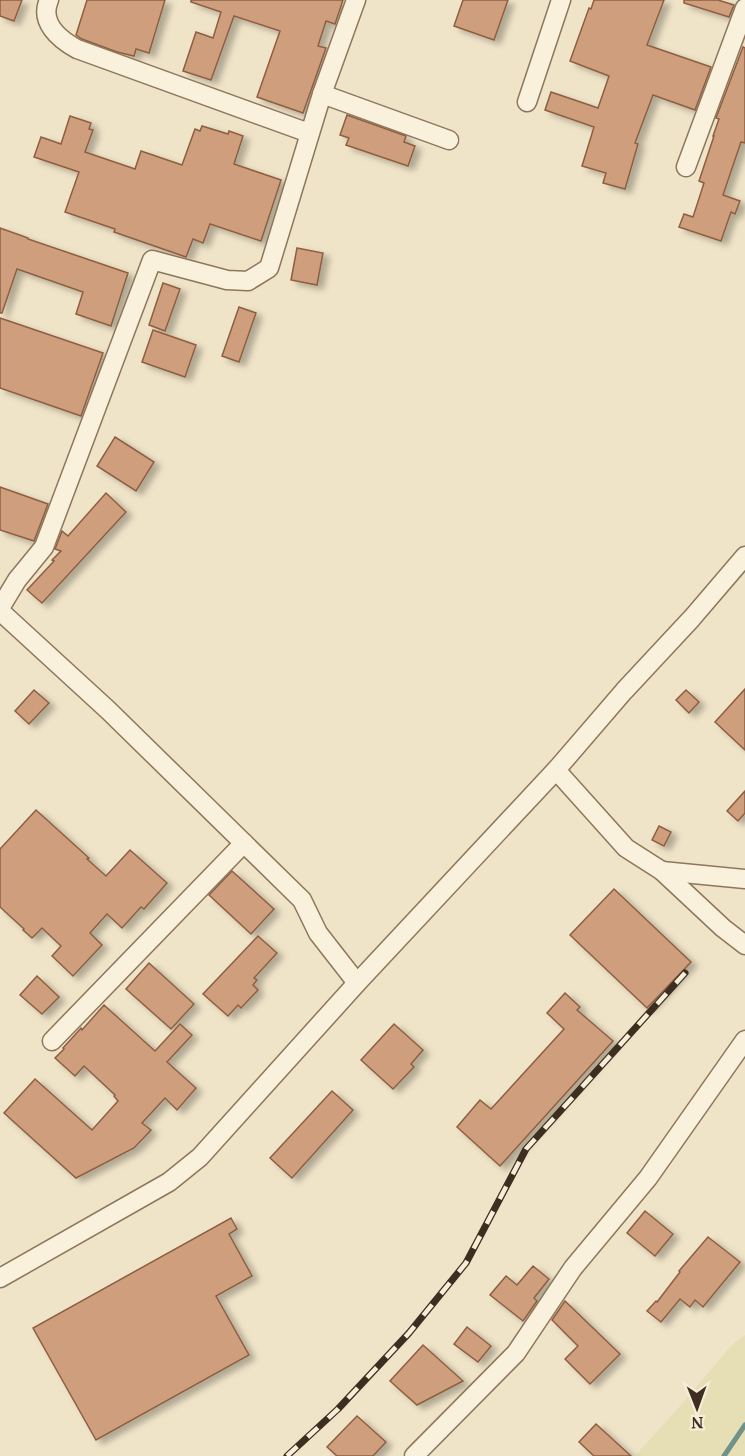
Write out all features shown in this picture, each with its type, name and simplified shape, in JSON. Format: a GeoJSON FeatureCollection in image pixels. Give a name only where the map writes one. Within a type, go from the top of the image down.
{"type":"FeatureCollection","features":[{"type":"Feature","properties":{"kind":"street"},"geometry":{"type":"LineString","coordinates":[[49,0],[46,20],[53,32],[65,43],[309,133]]}},
{"type":"Feature","properties":{"kind":"street"},"geometry":{"type":"LineString","coordinates":[[356,0],[309,133],[269,268],[248,281],[227,280],[152,260],[44,547],[17,580],[0,610],[99,702],[302,900],[318,933],[357,983]]}},
{"type":"Feature","properties":{"kind":"street"},"geometry":{"type":"LineString","coordinates":[[527,102],[561,0]]}},
{"type":"Feature","properties":{"kind":"street"},"geometry":{"type":"LineString","coordinates":[[686,166],[745,8]]}},
{"type":"Feature","properties":{"kind":"street"},"geometry":{"type":"LineString","coordinates":[[322,94],[449,140]]}},
{"type":"Feature","properties":{"kind":"street"},"geometry":{"type":"LineString","coordinates":[[0,1278],[170,1182],[200,1157],[357,983],[556,770],[745,556]]}},
{"type":"Feature","properties":{"kind":"street"},"geometry":{"type":"LineString","coordinates":[[556,770],[626,848],[662,871],[723,928],[745,945]]}},
{"type":"Feature","properties":{"kind":"street"},"geometry":{"type":"LineString","coordinates":[[52,1041],[244,843]]}},
{"type":"Feature","properties":{"kind":"street"},"geometry":{"type":"LineString","coordinates":[[662,871],[745,879]]}},
{"type":"Feature","properties":{"kind":"street"},"geometry":{"type":"LineString","coordinates":[[414,1456],[516,1353],[573,1268],[648,1178],[745,1040]]}},
{"type":"Feature","properties":{"kind":"shaded area"},"geometry":{"type":"Polygon","coordinates":[[[745,1335],[745,1456],[635,1456],[731,1346],[745,1335]]]}},
{"type":"Feature","properties":{"kind":"building"},"geometry":{"type":"Polygon","coordinates":[[[0,0],[22,0],[14,21],[0,16],[0,0]]]}},
{"type":"Feature","properties":{"kind":"building"},"geometry":{"type":"Polygon","coordinates":[[[87,0],[165,0],[149,53],[136,49],[134,56],[117,52],[76,35],[87,0]]]}},
{"type":"Feature","properties":{"kind":"building"},"geometry":{"type":"Polygon","coordinates":[[[191,0],[343,0],[335,24],[326,21],[318,46],[326,48],[303,113],[257,97],[280,31],[234,16],[211,80],[183,71],[196,32],[213,38],[221,12],[191,2],[191,0]]]}},
{"type":"Feature","properties":{"kind":"building"},"geometry":{"type":"Polygon","coordinates":[[[463,0],[508,0],[494,40],[454,26],[463,0]]]}},
{"type":"Feature","properties":{"kind":"building"},"geometry":{"type":"Polygon","coordinates":[[[594,0],[664,0],[647,45],[711,67],[695,110],[653,95],[635,143],[638,144],[625,189],[603,183],[606,173],[582,166],[594,127],[545,110],[551,92],[598,108],[609,76],[570,61],[594,0]]]}},
{"type":"Feature","properties":{"kind":"building"},"geometry":{"type":"Polygon","coordinates":[[[684,0],[718,0],[734,5],[729,17],[684,3],[684,0]]]}},
{"type":"Feature","properties":{"kind":"building"},"geometry":{"type":"Polygon","coordinates":[[[743,47],[745,48],[745,143],[741,142],[723,195],[740,201],[735,214],[731,212],[721,241],[679,227],[684,214],[693,217],[704,183],[699,181],[719,119],[716,118],[743,47]]]}},
{"type":"Feature","properties":{"kind":"building"},"geometry":{"type":"Polygon","coordinates":[[[347,115],[406,136],[404,142],[415,146],[408,166],[346,145],[349,138],[340,135],[347,115]]]}},
{"type":"Feature","properties":{"kind":"building"},"geometry":{"type":"Polygon","coordinates":[[[70,116],[91,123],[89,129],[93,130],[85,152],[135,169],[141,151],[182,165],[195,129],[200,131],[202,126],[243,136],[234,164],[281,180],[261,241],[210,224],[203,243],[193,239],[186,257],[65,212],[79,172],[34,157],[41,137],[61,144],[70,116]]]}},
{"type":"Feature","properties":{"kind":"building"},"geometry":{"type":"Polygon","coordinates":[[[0,228],[128,273],[111,326],[76,314],[83,292],[17,269],[2,313],[0,313],[0,228]]]}},
{"type":"Feature","properties":{"kind":"building"},"geometry":{"type":"Polygon","coordinates":[[[297,248],[323,253],[317,285],[291,280],[297,248]]]}},
{"type":"Feature","properties":{"kind":"building"},"geometry":{"type":"Polygon","coordinates":[[[163,283],[180,289],[165,331],[149,325],[163,283]]]}},
{"type":"Feature","properties":{"kind":"building"},"geometry":{"type":"Polygon","coordinates":[[[239,307],[256,313],[239,362],[222,356],[239,307]]]}},
{"type":"Feature","properties":{"kind":"building"},"geometry":{"type":"Polygon","coordinates":[[[0,318],[103,353],[81,416],[0,388],[0,318]]]}},
{"type":"Feature","properties":{"kind":"building"},"geometry":{"type":"Polygon","coordinates":[[[153,330],[196,345],[185,377],[142,362],[153,330]]]}},
{"type":"Feature","properties":{"kind":"building"},"geometry":{"type":"Polygon","coordinates":[[[115,437],[154,462],[136,491],[97,466],[115,437]]]}},
{"type":"Feature","properties":{"kind":"building"},"geometry":{"type":"Polygon","coordinates":[[[0,487],[48,504],[34,541],[0,530],[0,487]]]}},
{"type":"Feature","properties":{"kind":"building"},"geometry":{"type":"Polygon","coordinates":[[[106,493],[126,512],[42,603],[27,590],[61,551],[55,549],[62,531],[68,536],[106,493]]]}},
{"type":"Feature","properties":{"kind":"building"},"geometry":{"type":"Polygon","coordinates":[[[745,689],[745,750],[715,722],[745,689]]]}},
{"type":"Feature","properties":{"kind":"building"},"geometry":{"type":"Polygon","coordinates":[[[34,690],[49,703],[29,724],[15,711],[34,690]]]}},
{"type":"Feature","properties":{"kind":"building"},"geometry":{"type":"Polygon","coordinates":[[[686,690],[699,702],[689,713],[676,700],[686,690]]]}},
{"type":"Feature","properties":{"kind":"building"},"geometry":{"type":"Polygon","coordinates":[[[745,791],[745,813],[738,821],[727,811],[745,791]]]}},
{"type":"Feature","properties":{"kind":"building"},"geometry":{"type":"Polygon","coordinates":[[[36,810],[106,876],[130,850],[167,883],[144,909],[141,907],[122,928],[107,914],[90,933],[102,945],[73,976],[52,956],[61,946],[42,928],[32,938],[0,907],[0,849],[36,810]]]}},
{"type":"Feature","properties":{"kind":"building"},"geometry":{"type":"Polygon","coordinates":[[[659,826],[671,832],[664,846],[652,840],[659,826]]]}},
{"type":"Feature","properties":{"kind":"building"},"geometry":{"type":"Polygon","coordinates":[[[232,871],[274,909],[251,934],[209,895],[232,871]]]}},
{"type":"Feature","properties":{"kind":"building"},"geometry":{"type":"Polygon","coordinates":[[[614,889],[691,962],[647,1008],[570,935],[614,889]]]}},
{"type":"Feature","properties":{"kind":"building"},"geometry":{"type":"Polygon","coordinates":[[[258,936],[277,953],[254,978],[257,980],[253,985],[258,990],[241,1008],[238,1005],[228,1016],[203,994],[258,936]]]}},
{"type":"Feature","properties":{"kind":"building"},"geometry":{"type":"Polygon","coordinates":[[[149,963],[194,1004],[171,1029],[126,989],[149,963]]]}},
{"type":"Feature","properties":{"kind":"building"},"geometry":{"type":"Polygon","coordinates":[[[37,976],[59,997],[42,1014],[20,995],[37,976]]]}},
{"type":"Feature","properties":{"kind":"building"},"geometry":{"type":"Polygon","coordinates":[[[565,993],[580,1007],[577,1010],[613,1041],[500,1166],[457,1127],[480,1100],[491,1109],[564,1029],[547,1013],[565,993]]]}},
{"type":"Feature","properties":{"kind":"building"},"geometry":{"type":"Polygon","coordinates":[[[104,1005],[155,1051],[180,1024],[192,1035],[167,1062],[196,1088],[177,1110],[165,1098],[142,1123],[151,1130],[134,1148],[76,1178],[4,1113],[35,1079],[92,1130],[118,1101],[115,1095],[84,1066],[75,1076],[55,1058],[104,1005]]]}},
{"type":"Feature","properties":{"kind":"building"},"geometry":{"type":"Polygon","coordinates":[[[394,1024],[423,1050],[411,1064],[414,1067],[393,1089],[361,1060],[394,1024]]]}},
{"type":"Feature","properties":{"kind":"building"},"geometry":{"type":"Polygon","coordinates":[[[332,1091],[353,1110],[292,1178],[270,1158],[332,1091]]]}},
{"type":"Feature","properties":{"kind":"building"},"geometry":{"type":"Polygon","coordinates":[[[645,1211],[673,1234],[655,1256],[627,1233],[645,1211]]]}},
{"type":"Feature","properties":{"kind":"building"},"geometry":{"type":"Polygon","coordinates":[[[231,1218],[237,1229],[229,1234],[252,1276],[216,1296],[249,1355],[96,1440],[33,1328],[231,1218]]]}},
{"type":"Feature","properties":{"kind":"building"},"geometry":{"type":"Polygon","coordinates":[[[708,1237],[740,1262],[703,1307],[695,1300],[690,1307],[680,1299],[661,1322],[647,1311],[657,1302],[679,1271],[708,1237]]]}},
{"type":"Feature","properties":{"kind":"building"},"geometry":{"type":"Polygon","coordinates":[[[533,1266],[549,1279],[534,1298],[537,1301],[523,1321],[490,1295],[506,1276],[517,1285],[533,1266]]]}},
{"type":"Feature","properties":{"kind":"building"},"geometry":{"type":"Polygon","coordinates":[[[565,1301],[620,1354],[590,1384],[565,1359],[578,1346],[552,1320],[565,1301]]]}},
{"type":"Feature","properties":{"kind":"building"},"geometry":{"type":"Polygon","coordinates":[[[467,1327],[491,1346],[478,1362],[454,1344],[467,1327]]]}},
{"type":"Feature","properties":{"kind":"building"},"geometry":{"type":"Polygon","coordinates":[[[423,1345],[463,1381],[417,1405],[390,1381],[423,1345]]]}},
{"type":"Feature","properties":{"kind":"building"},"geometry":{"type":"Polygon","coordinates":[[[357,1416],[386,1442],[373,1456],[337,1456],[327,1447],[357,1416]]]}},
{"type":"Feature","properties":{"kind":"building"},"geometry":{"type":"Polygon","coordinates":[[[596,1424],[631,1456],[594,1456],[579,1442],[596,1424]]]}},
{"type":"Feature","properties":{"kind":"waterway"},"geometry":{"type":"LineString","coordinates":[[724,1456],[745,1425]]}},
{"type":"Feature","properties":{"kind":"railway"},"geometry":{"type":"LineString","coordinates":[[287,1456],[338,1409],[409,1333],[466,1263],[526,1149],[685,973]]}}]}
